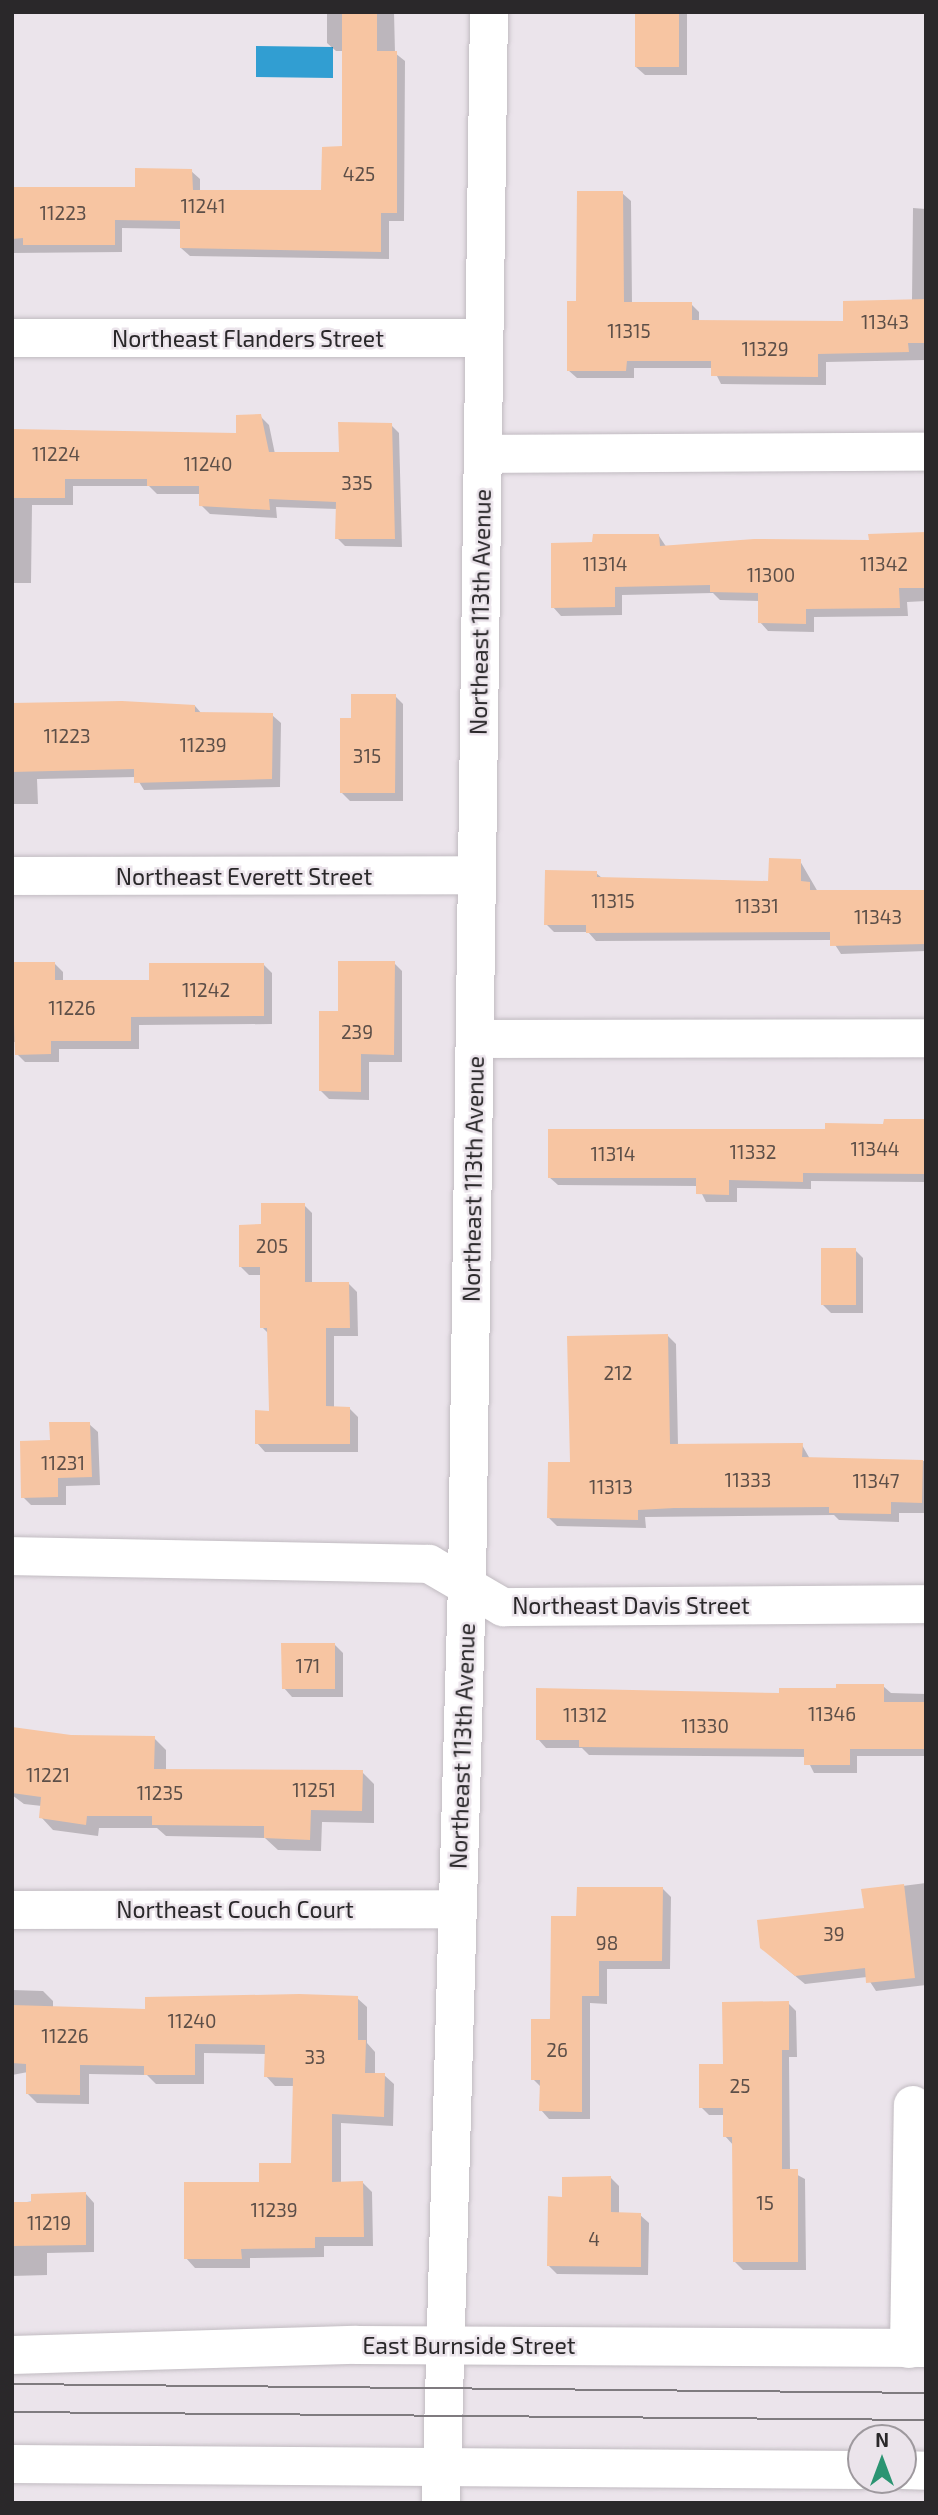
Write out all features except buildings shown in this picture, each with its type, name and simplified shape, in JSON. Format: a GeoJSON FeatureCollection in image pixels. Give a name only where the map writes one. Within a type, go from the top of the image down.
{"type":"FeatureCollection","features":[{"type":"Feature","properties":{"kind":"street","name":"Northeast 113th Avenue"},"geometry":{"type":"LineString","coordinates":[[442,2484],[467,1585],[489,12]]}},
{"type":"Feature","properties":{"kind":"street","name":"Northeast Flanders Street"},"geometry":{"type":"LineString","coordinates":[[12,338],[484,338]]}},
{"type":"Feature","properties":{"kind":"street"},"geometry":{"type":"LineString","coordinates":[[483,454],[926,452]]}},
{"type":"Feature","properties":{"kind":"street","name":"Northeast Everett Street"},"geometry":{"type":"LineString","coordinates":[[12,876],[477,875]]}},
{"type":"Feature","properties":{"kind":"street"},"geometry":{"type":"LineString","coordinates":[[475,1039],[926,1038]]}},
{"type":"Feature","properties":{"kind":"street","name":"Northeast Davis Street"},"geometry":{"type":"LineString","coordinates":[[12,1556],[429,1564],[503,1606],[926,1604]]}},
{"type":"Feature","properties":{"kind":"street","name":"Northeast Couch Court"},"geometry":{"type":"LineString","coordinates":[[12,1909],[458,1909]]}},
{"type":"Feature","properties":{"kind":"street"},"geometry":{"type":"LineString","coordinates":[[913,2105],[917,2348]]}},
{"type":"Feature","properties":{"kind":"street","name":"East Burnside Street"},"geometry":{"type":"LineString","coordinates":[[12,2355],[445,2345],[917,2348]]}},
{"type":"Feature","properties":{"kind":"street"},"geometry":{"type":"LineString","coordinates":[[12,2464],[442,2484],[847,2470]]}},
{"type":"Feature","properties":{"kind":"water"},"geometry":{"type":"Polygon","coordinates":[[[256,46],[333,47],[333,78],[256,77],[256,46]]]}},
{"type":"Feature","properties":{"kind":"tram line"},"geometry":{"type":"LineString","coordinates":[[12,2384],[926,2393]]}},
{"type":"Feature","properties":{"kind":"tram line"},"geometry":{"type":"LineString","coordinates":[[12,2412],[926,2420]]}}]}
